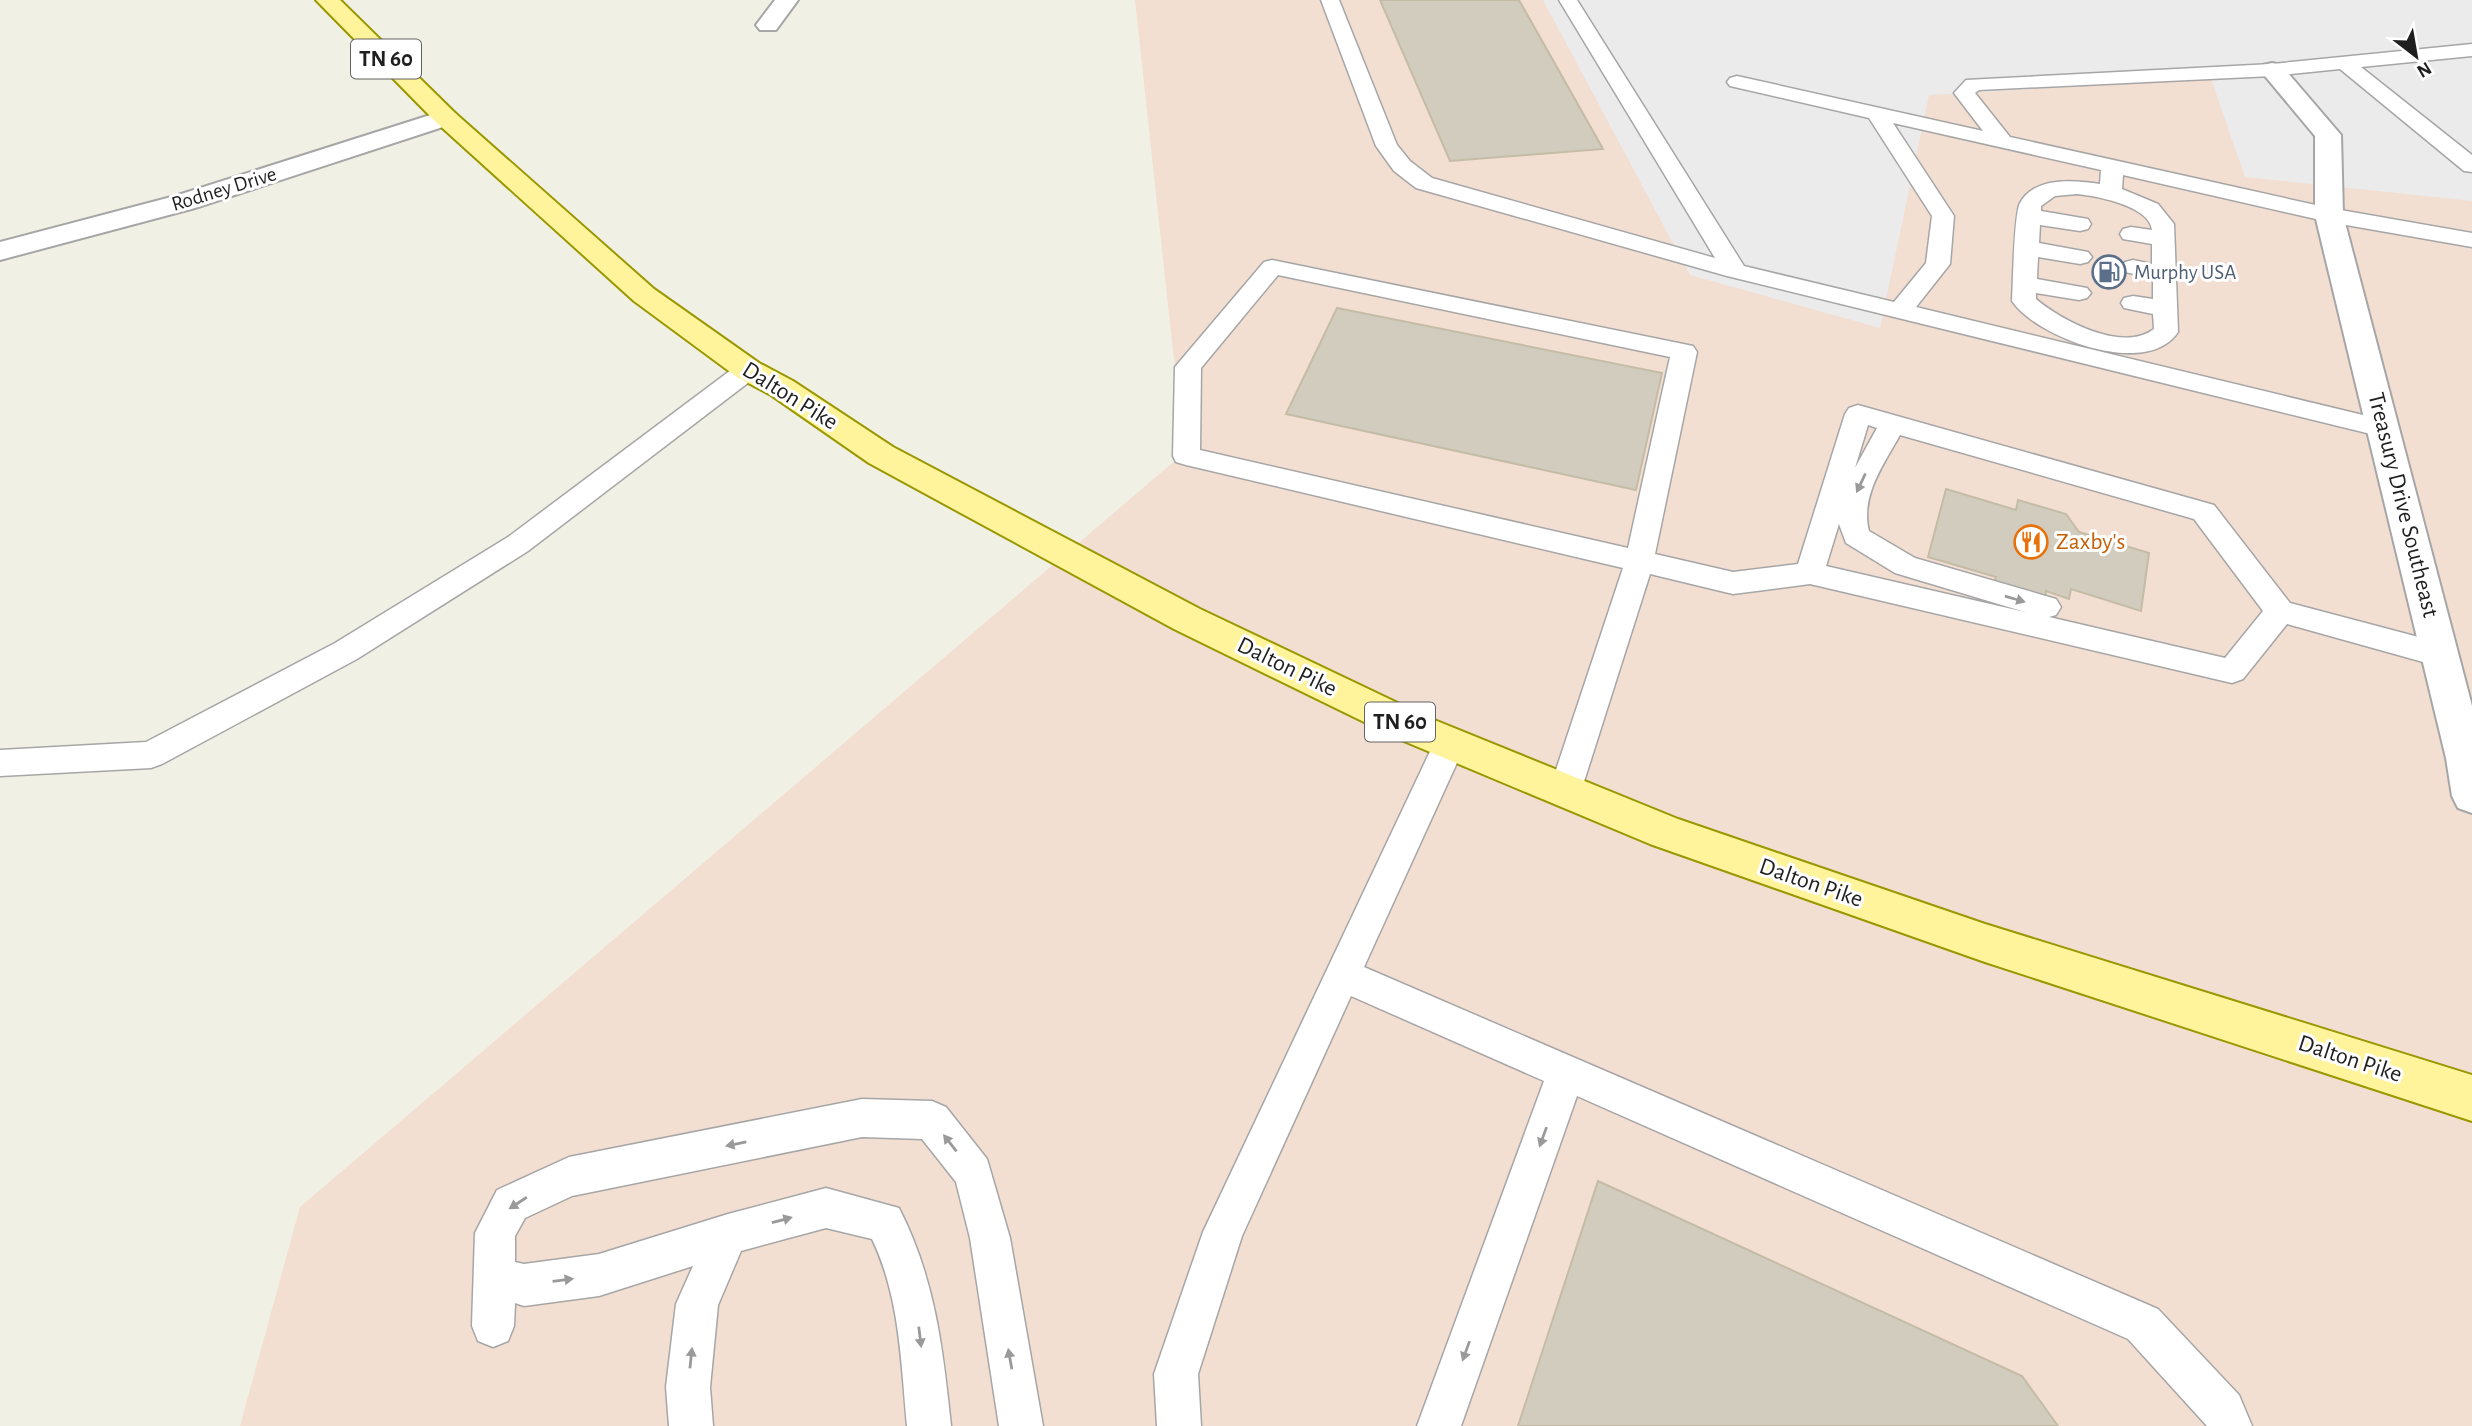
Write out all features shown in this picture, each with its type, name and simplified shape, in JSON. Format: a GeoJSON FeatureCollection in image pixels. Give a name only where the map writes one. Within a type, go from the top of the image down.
{"type":"FeatureCollection","features":[{"type":"Feature","properties":{"kind":"main road","name":"Dalton Pike"},"geometry":{"type":"LineString","coordinates":[[327,0],[446,118],[644,295],[748,370],[782,388],[881,454],[1000,521],[1187,619],[1413,728],[1665,832],[1985,943],[2472,1098]]}},
{"type":"Feature","properties":{"kind":"street"},"geometry":{"type":"LineString","coordinates":[[768,25],[787,0]]}},
{"type":"Feature","properties":{"kind":"street","name":"Treasury Drive Southeast"},"geometry":{"type":"LineString","coordinates":[[2272,70],[2328,135],[2329,215],[2441,655],[2466,758],[2472,796]]}},
{"type":"Feature","properties":{"kind":"street","name":"Rodney Drive"},"geometry":{"type":"LineString","coordinates":[[0,251],[184,202],[446,118]]}},
{"type":"Feature","properties":{"kind":"lane"},"geometry":{"type":"LineString","coordinates":[[1330,0],[1387,146],[1402,166],[1424,183],[1735,271],[1900,311],[2094,349],[2383,428]]}},
{"type":"Feature","properties":{"kind":"lane"},"geometry":{"type":"LineString","coordinates":[[1568,0],[1735,271]]}},
{"type":"Feature","properties":{"kind":"lane"},"geometry":{"type":"LineString","coordinates":[[2003,142],[1964,93],[1973,85],[2272,70],[2472,50]]}},
{"type":"Feature","properties":{"kind":"lane"},"geometry":{"type":"LineString","coordinates":[[2343,62],[2472,166]]}},
{"type":"Feature","properties":{"kind":"lane"},"geometry":{"type":"LineString","coordinates":[[1737,82],[2329,215],[2472,240]]}},
{"type":"Feature","properties":{"kind":"lane"},"geometry":{"type":"LineString","coordinates":[[1876,113],[1943,216],[1938,264],[1900,311]]}},
{"type":"Feature","properties":{"kind":"lane"},"geometry":{"type":"LineString","coordinates":[[2111,191],[2112,166]]}},
{"type":"Feature","properties":{"kind":"lane"},"geometry":{"type":"LineString","coordinates":[[2059,186],[2111,191],[2150,209],[2163,232],[2166,332],[2154,343],[2137,348],[2094,349],[2077,335],[2039,314],[2024,301],[2031,209],[2040,193],[2059,186]]}},
{"type":"Feature","properties":{"kind":"lane"},"geometry":{"type":"LineString","coordinates":[[2031,209],[2079,217]]}},
{"type":"Feature","properties":{"kind":"lane"},"geometry":{"type":"LineString","coordinates":[[2130,226],[2163,232]]}},
{"type":"Feature","properties":{"kind":"lane"},"geometry":{"type":"LineString","coordinates":[[2027,248],[2080,257]]}},
{"type":"Feature","properties":{"kind":"lane"},"geometry":{"type":"LineString","coordinates":[[1565,791],[1639,562],[1684,352],[1272,267],[1188,367],[1186,456],[1639,562],[1732,583],[1810,573],[2232,671],[2280,611]]}},
{"type":"Feature","properties":{"kind":"lane"},"geometry":{"type":"LineString","coordinates":[[2133,267],[2165,274]]}},
{"type":"Feature","properties":{"kind":"lane"},"geometry":{"type":"LineString","coordinates":[[2025,284],[2079,293]]}},
{"type":"Feature","properties":{"kind":"lane"},"geometry":{"type":"LineString","coordinates":[[2133,303],[2165,309]]}},
{"type":"Feature","properties":{"kind":"lane"},"geometry":{"type":"LineString","coordinates":[[2039,314],[2079,320]]}},
{"type":"Feature","properties":{"kind":"lane"},"geometry":{"type":"LineString","coordinates":[[2135,330],[2164,334]]}},
{"type":"Feature","properties":{"kind":"lane"},"geometry":{"type":"LineString","coordinates":[[0,763],[151,755],[346,651],[518,544],[748,370]]}},
{"type":"Feature","properties":{"kind":"lane"},"geometry":{"type":"LineString","coordinates":[[1810,573],[1858,414],[2204,512],[2280,611],[2441,655]]}},
{"type":"Feature","properties":{"kind":"lane"},"geometry":{"type":"LineString","coordinates":[[1893,423],[1858,488],[1851,515],[1856,536],[1905,566],[2065,613],[2114,643]]}},
{"type":"Feature","properties":{"kind":"lane"},"geometry":{"type":"LineString","coordinates":[[1179,1426],[1175,1374],[1223,1232],[1450,743]]}},
{"type":"Feature","properties":{"kind":"lane"},"geometry":{"type":"LineString","coordinates":[[1342,975],[2143,1324],[2223,1411],[2230,1426]]}},
{"type":"Feature","properties":{"kind":"lane"},"geometry":{"type":"LineString","coordinates":[[1439,1426],[1566,1072]]}},
{"type":"Feature","properties":{"kind":"lane"},"geometry":{"type":"LineString","coordinates":[[493,1326],[495,1233],[512,1204],[569,1177],[862,1118],[932,1120],[973,1173],[990,1238],[1021,1426]]}},
{"type":"Feature","properties":{"kind":"lane"},"geometry":{"type":"LineString","coordinates":[[496,1277],[524,1285],[599,1275],[728,1234],[826,1208],[885,1222],[900,1248],[918,1326],[929,1426]]}},
{"type":"Feature","properties":{"kind":"lane"},"geometry":{"type":"LineString","coordinates":[[691,1426],[688,1387],[697,1304],[728,1234]]}},
{"type":"Feature","properties":{"kind":"shaded area"},"geometry":{"type":"Polygon","coordinates":[[[1135,0],[2472,0],[2472,1426],[240,1426],[300,1207],[1184,453],[1135,0]]]}},
{"type":"Feature","properties":{"kind":"shaded area"},"geometry":{"type":"Polygon","coordinates":[[[1543,0],[2472,0],[2472,201],[2245,177],[2211,79],[1929,95],[1880,328],[1690,275],[1543,0]]]}},
{"type":"Feature","properties":{"kind":"building"},"geometry":{"type":"Polygon","coordinates":[[[1380,0],[1519,0],[1603,149],[1450,161],[1380,0]]]}},
{"type":"Feature","properties":{"kind":"building"},"geometry":{"type":"Polygon","coordinates":[[[1337,308],[1662,373],[1636,490],[1286,414],[1337,308]]]}},
{"type":"Feature","properties":{"kind":"building"},"geometry":{"type":"Polygon","coordinates":[[[1946,489],[2016,510],[2018,500],[2066,514],[2079,532],[2149,553],[2141,611],[2071,589],[2069,599],[2046,591],[2045,599],[1994,583],[1996,577],[1928,557],[1946,489]]]}},
{"type":"Feature","properties":{"kind":"building"},"geometry":{"type":"Polygon","coordinates":[[[1598,1181],[2022,1376],[2058,1426],[1518,1426],[1598,1181]]]}},
{"type":"Feature","properties":{"kind":"place","name":"Murphy USA"},"geometry":{"type":"Point","coordinates":[2109,272]}},
{"type":"Feature","properties":{"kind":"place","name":"Zaxby's"},"geometry":{"type":"Point","coordinates":[2031,542]}}]}
